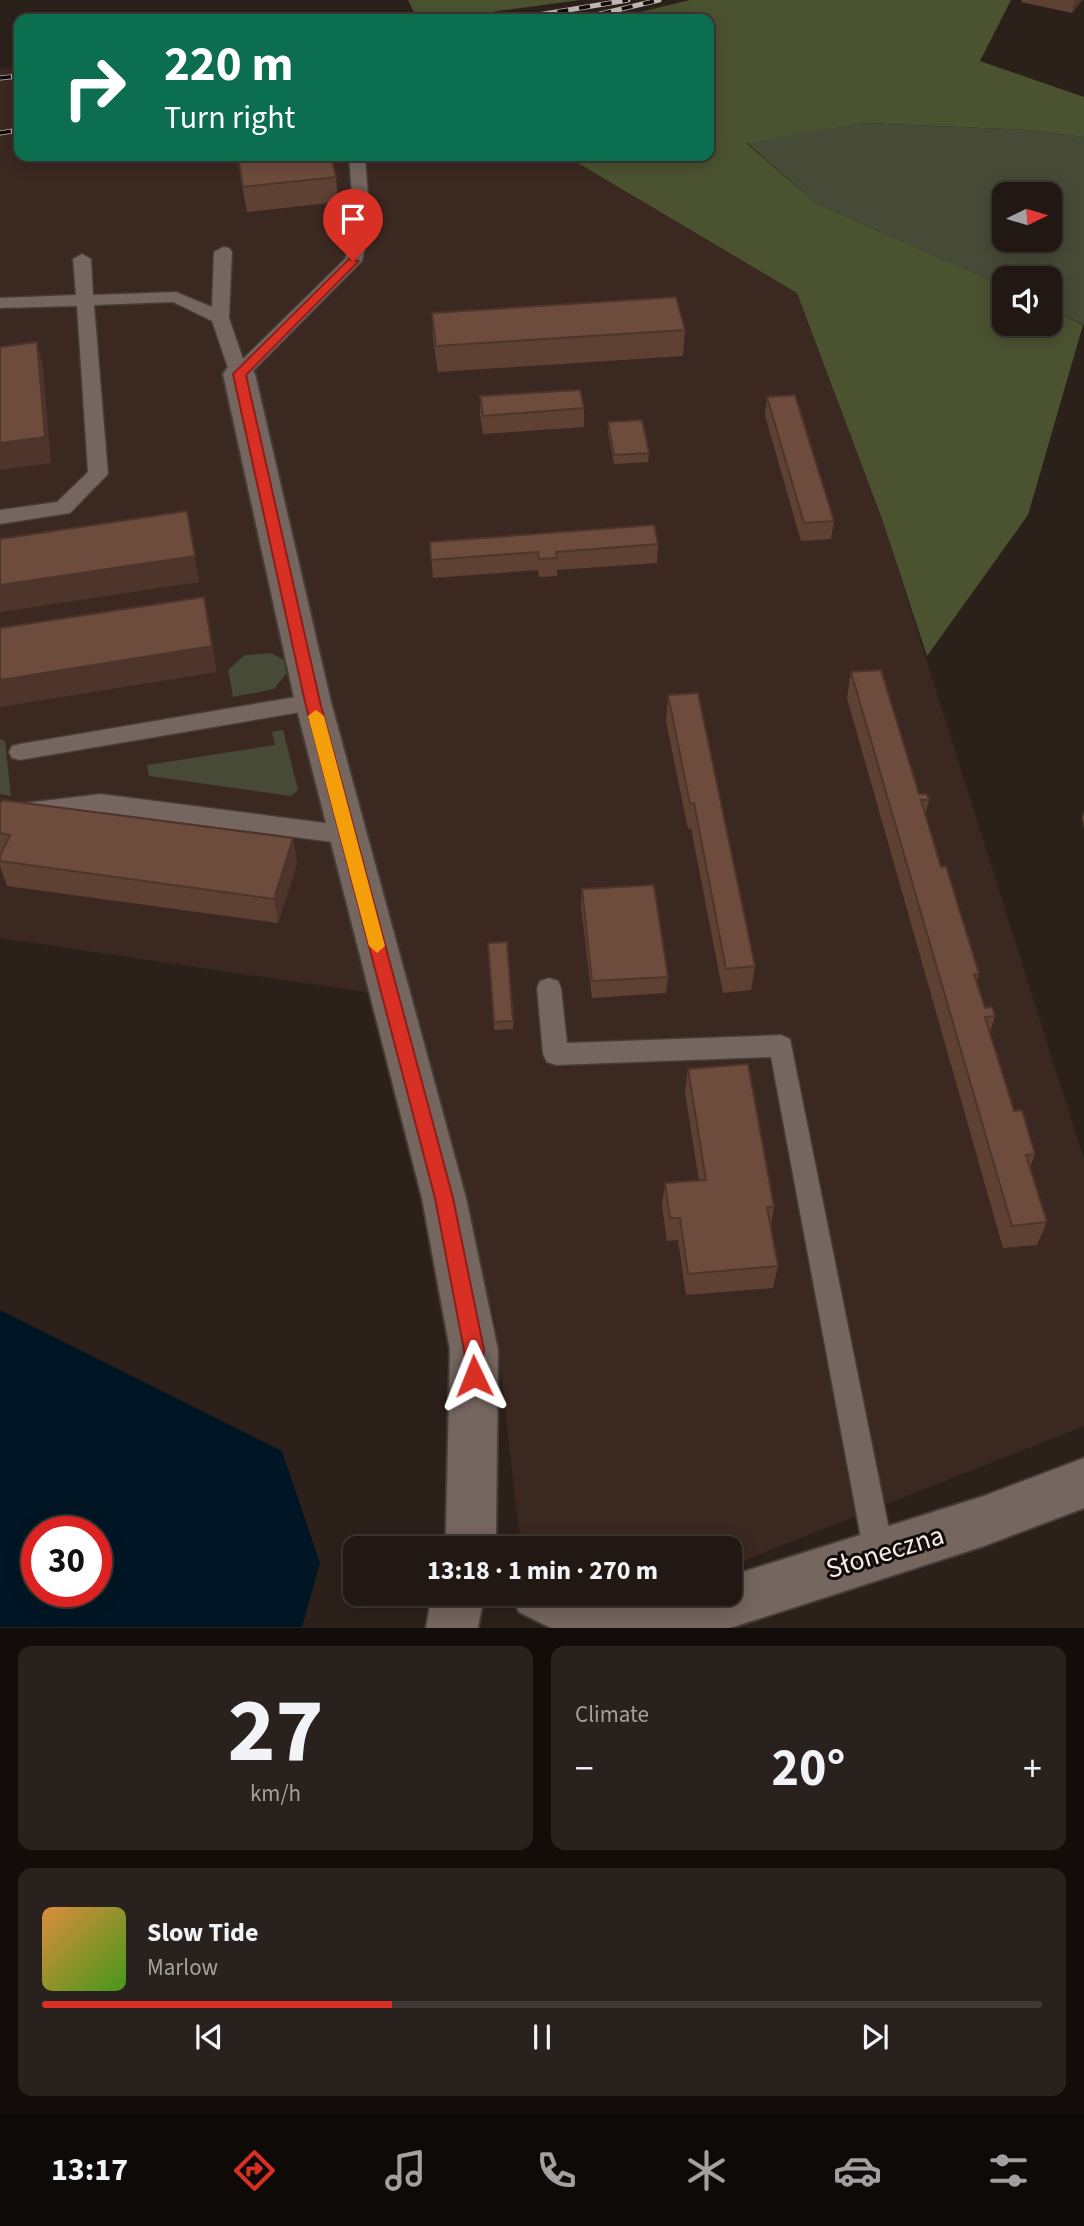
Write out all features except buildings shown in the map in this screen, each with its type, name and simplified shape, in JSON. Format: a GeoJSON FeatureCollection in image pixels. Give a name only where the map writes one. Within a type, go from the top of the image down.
{"type":"FeatureCollection","features":[{"type":"Feature","properties":{"kind":"street"},"geometry":{"type":"LineString","coordinates":[[239,374],[313,702],[444,1198],[474,1350],[475,1536]]}},
{"type":"Feature","properties":{"kind":"street","name":"Słoneczna"},"geometry":{"type":"LineString","coordinates":[[563,1606],[580,1614],[676,1622],[984,1521],[1084,1483]]}},
{"type":"Feature","properties":{"kind":"street"},"geometry":{"type":"LineString","coordinates":[[452,1628],[456,1606]]}},
{"type":"Feature","properties":{"kind":"lane"},"geometry":{"type":"LineString","coordinates":[[223,252],[220,318],[239,374],[353,261],[362,222],[357,161]]}},
{"type":"Feature","properties":{"kind":"lane"},"geometry":{"type":"LineString","coordinates":[[0,517],[63,508],[98,474],[82,259]]}},
{"type":"Feature","properties":{"kind":"lane"},"geometry":{"type":"LineString","coordinates":[[0,303],[176,297],[220,318]]}},
{"type":"Feature","properties":{"kind":"lane"},"geometry":{"type":"LineString","coordinates":[[20,751],[313,702]]}},
{"type":"Feature","properties":{"kind":"lane"},"geometry":{"type":"LineString","coordinates":[[0,816],[101,803],[348,835]]}},
{"type":"Feature","properties":{"kind":"lane"},"geometry":{"type":"LineString","coordinates":[[549,988],[556,1054],[781,1046],[879,1554]]}},
{"type":"Feature","properties":{"kind":"shaded area"},"geometry":{"type":"Polygon","coordinates":[[[14,68],[14,161],[574,161],[797,293],[882,519],[1084,1160],[1084,1426],[742,1561],[742,1536],[523,1536],[519,1531],[495,1321],[412,999],[0,938],[0,69],[14,68]]]}},
{"type":"Feature","properties":{"kind":"green space"},"geometry":{"type":"Polygon","coordinates":[[[408,0],[581,0],[476,14],[415,14],[408,0]]]}},
{"type":"Feature","properties":{"kind":"green space"},"geometry":{"type":"Polygon","coordinates":[[[690,0],[1011,0],[980,61],[1084,97],[1084,137],[1027,130],[865,123],[746,143],[817,204],[992,281],[992,336],[1062,336],[1062,314],[1083,325],[1028,515],[927,656],[882,519],[797,293],[574,161],[714,161],[714,14],[632,14],[690,0]]]}},
{"type":"Feature","properties":{"kind":"green space"},"geometry":{"type":"Polygon","coordinates":[[[865,123],[1027,130],[1084,137],[1084,325],[1062,314],[1062,266],[992,266],[992,281],[817,204],[746,142],[865,123]]]}},
{"type":"Feature","properties":{"kind":"green space"},"geometry":{"type":"Polygon","coordinates":[[[271,653],[284,660],[286,674],[274,689],[233,697],[228,670],[245,655],[271,653]]]}},
{"type":"Feature","properties":{"kind":"green space"},"geometry":{"type":"Polygon","coordinates":[[[283,730],[298,790],[291,796],[149,776],[147,765],[275,745],[272,732],[283,730]]]}},
{"type":"Feature","properties":{"kind":"green space"},"geometry":{"type":"Polygon","coordinates":[[[0,739],[5,741],[11,796],[0,794],[0,739]]]}},
{"type":"Feature","properties":{"kind":"water"},"geometry":{"type":"Polygon","coordinates":[[[0,1310],[282,1451],[320,1563],[302,1627],[0,1627],[0,1310]]]}},
{"type":"Feature","properties":{"kind":"railway"},"geometry":{"type":"LineString","coordinates":[[544,14],[628,0]]}},
{"type":"Feature","properties":{"kind":"railway"},"geometry":{"type":"LineString","coordinates":[[600,14],[659,0]]}},
{"type":"Feature","properties":{"kind":"railway"},"geometry":{"type":"LineString","coordinates":[[0,78],[14,77]]}},
{"type":"Feature","properties":{"kind":"railway"},"geometry":{"type":"LineString","coordinates":[[0,133],[14,131]]}},
{"type":"Feature","properties":{"kind":"slow traffic"},"geometry":{"type":"LineString","coordinates":[[316,716],[377,946]]}},
{"type":"Feature","properties":{"kind":"route"},"geometry":{"type":"LineString","coordinates":[[353,261],[239,374],[313,702],[444,1198],[474,1350],[474,1376]]}}]}
